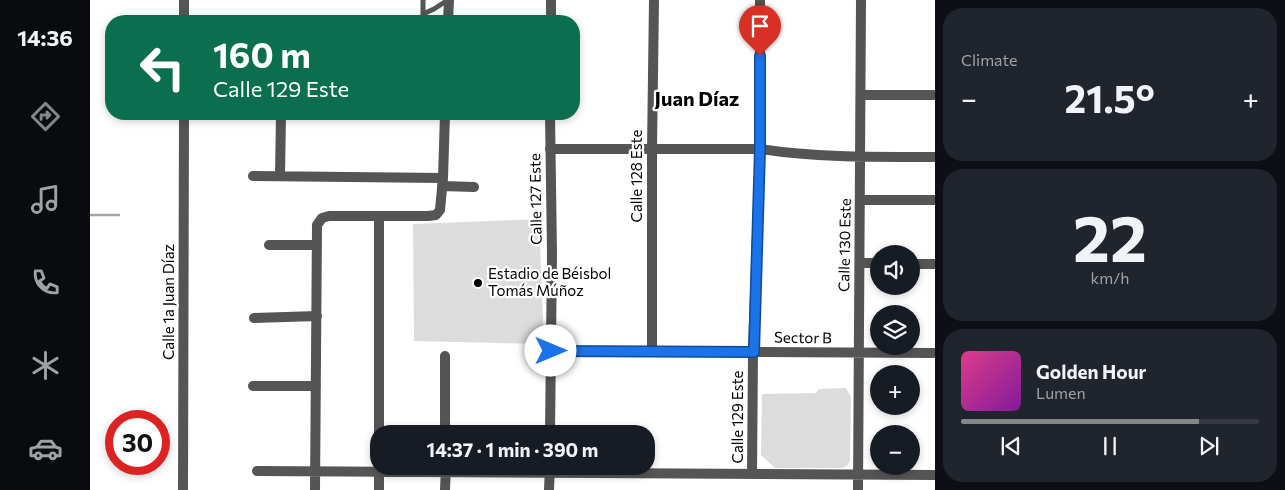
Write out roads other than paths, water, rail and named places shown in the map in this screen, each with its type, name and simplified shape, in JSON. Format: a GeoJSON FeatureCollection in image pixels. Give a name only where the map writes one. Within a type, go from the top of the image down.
{"type":"FeatureCollection","features":[{"type":"Feature","properties":{"kind":"street"},"geometry":{"type":"LineString","coordinates":[[184,0],[184,15]]}},
{"type":"Feature","properties":{"kind":"street"},"geometry":{"type":"LineString","coordinates":[[448,0],[448,15]]}},
{"type":"Feature","properties":{"kind":"street"},"geometry":{"type":"LineString","coordinates":[[551,0],[551,15]]}},
{"type":"Feature","properties":{"kind":"street","name":"Calle 128 Este"},"geometry":{"type":"LineString","coordinates":[[652,351],[654,0]]}},
{"type":"Feature","properties":{"kind":"street","name":"Calle 129 Este"},"geometry":{"type":"LineString","coordinates":[[752,474],[760,149],[760,0]]}},
{"type":"Feature","properties":{"kind":"street","name":"Calle 130 Este"},"geometry":{"type":"LineString","coordinates":[[858,490],[861,0]]}},
{"type":"Feature","properties":{"kind":"street"},"geometry":{"type":"LineString","coordinates":[[861,95],[935,95]]}},
{"type":"Feature","properties":{"kind":"street","name":"Calle 1a Juan Díaz"},"geometry":{"type":"LineString","coordinates":[[183,490],[184,120]]}},
{"type":"Feature","properties":{"kind":"street"},"geometry":{"type":"LineString","coordinates":[[280,176],[281,120]]}},
{"type":"Feature","properties":{"kind":"street"},"geometry":{"type":"LineString","coordinates":[[315,490],[317,225],[322,218],[328,216],[436,215],[440,210],[443,182],[445,120]]}},
{"type":"Feature","properties":{"kind":"street","name":"Calle 127 Este"},"geometry":{"type":"LineString","coordinates":[[550,120],[552,254],[550,425]]}},
{"type":"Feature","properties":{"kind":"street"},"geometry":{"type":"LineString","coordinates":[[550,149],[760,149],[790,154],[860,157],[935,157]]}},
{"type":"Feature","properties":{"kind":"street"},"geometry":{"type":"LineString","coordinates":[[253,176],[443,182],[474,187]]}},
{"type":"Feature","properties":{"kind":"street"},"geometry":{"type":"LineString","coordinates":[[860,200],[935,200]]}},
{"type":"Feature","properties":{"kind":"street"},"geometry":{"type":"LineString","coordinates":[[379,217],[379,425]]}},
{"type":"Feature","properties":{"kind":"street"},"geometry":{"type":"LineString","coordinates":[[269,245],[317,245]]}},
{"type":"Feature","properties":{"kind":"street"},"geometry":{"type":"LineString","coordinates":[[860,263],[870,263]]}},
{"type":"Feature","properties":{"kind":"street"},"geometry":{"type":"LineString","coordinates":[[920,264],[935,264]]}},
{"type":"Feature","properties":{"kind":"street"},"geometry":{"type":"LineString","coordinates":[[254,318],[317,316]]}},
{"type":"Feature","properties":{"kind":"street","name":"Sector B"},"geometry":{"type":"LineString","coordinates":[[551,351],[935,353]]}},
{"type":"Feature","properties":{"kind":"street"},"geometry":{"type":"LineString","coordinates":[[445,356],[445,425]]}},
{"type":"Feature","properties":{"kind":"street"},"geometry":{"type":"LineString","coordinates":[[253,386],[316,386]]}},
{"type":"Feature","properties":{"kind":"street"},"geometry":{"type":"LineString","coordinates":[[257,471],[370,471]]}},
{"type":"Feature","properties":{"kind":"street"},"geometry":{"type":"LineString","coordinates":[[655,472],[935,476]]}},
{"type":"Feature","properties":{"kind":"street"},"geometry":{"type":"LineString","coordinates":[[379,475],[379,490]]}},
{"type":"Feature","properties":{"kind":"street"},"geometry":{"type":"LineString","coordinates":[[445,490],[446,475]]}},
{"type":"Feature","properties":{"kind":"street"},"geometry":{"type":"LineString","coordinates":[[549,490],[550,475]]}},
{"type":"Feature","properties":{"kind":"lane"},"geometry":{"type":"LineString","coordinates":[[423,0],[423,14],[448,0]]}},
{"type":"Feature","properties":{"kind":"waterway"},"geometry":{"type":"LineString","coordinates":[[90,215],[119,215]]}},
{"type":"Feature","properties":{"kind":"place","name":"Estadio de Béisbol Tomás Múñoz"},"geometry":{"type":"Point","coordinates":[478,283]}},
{"type":"Feature","properties":{"kind":"district","name":"Juan Díaz"},"geometry":{"type":"Point","coordinates":[697,99]}}]}
